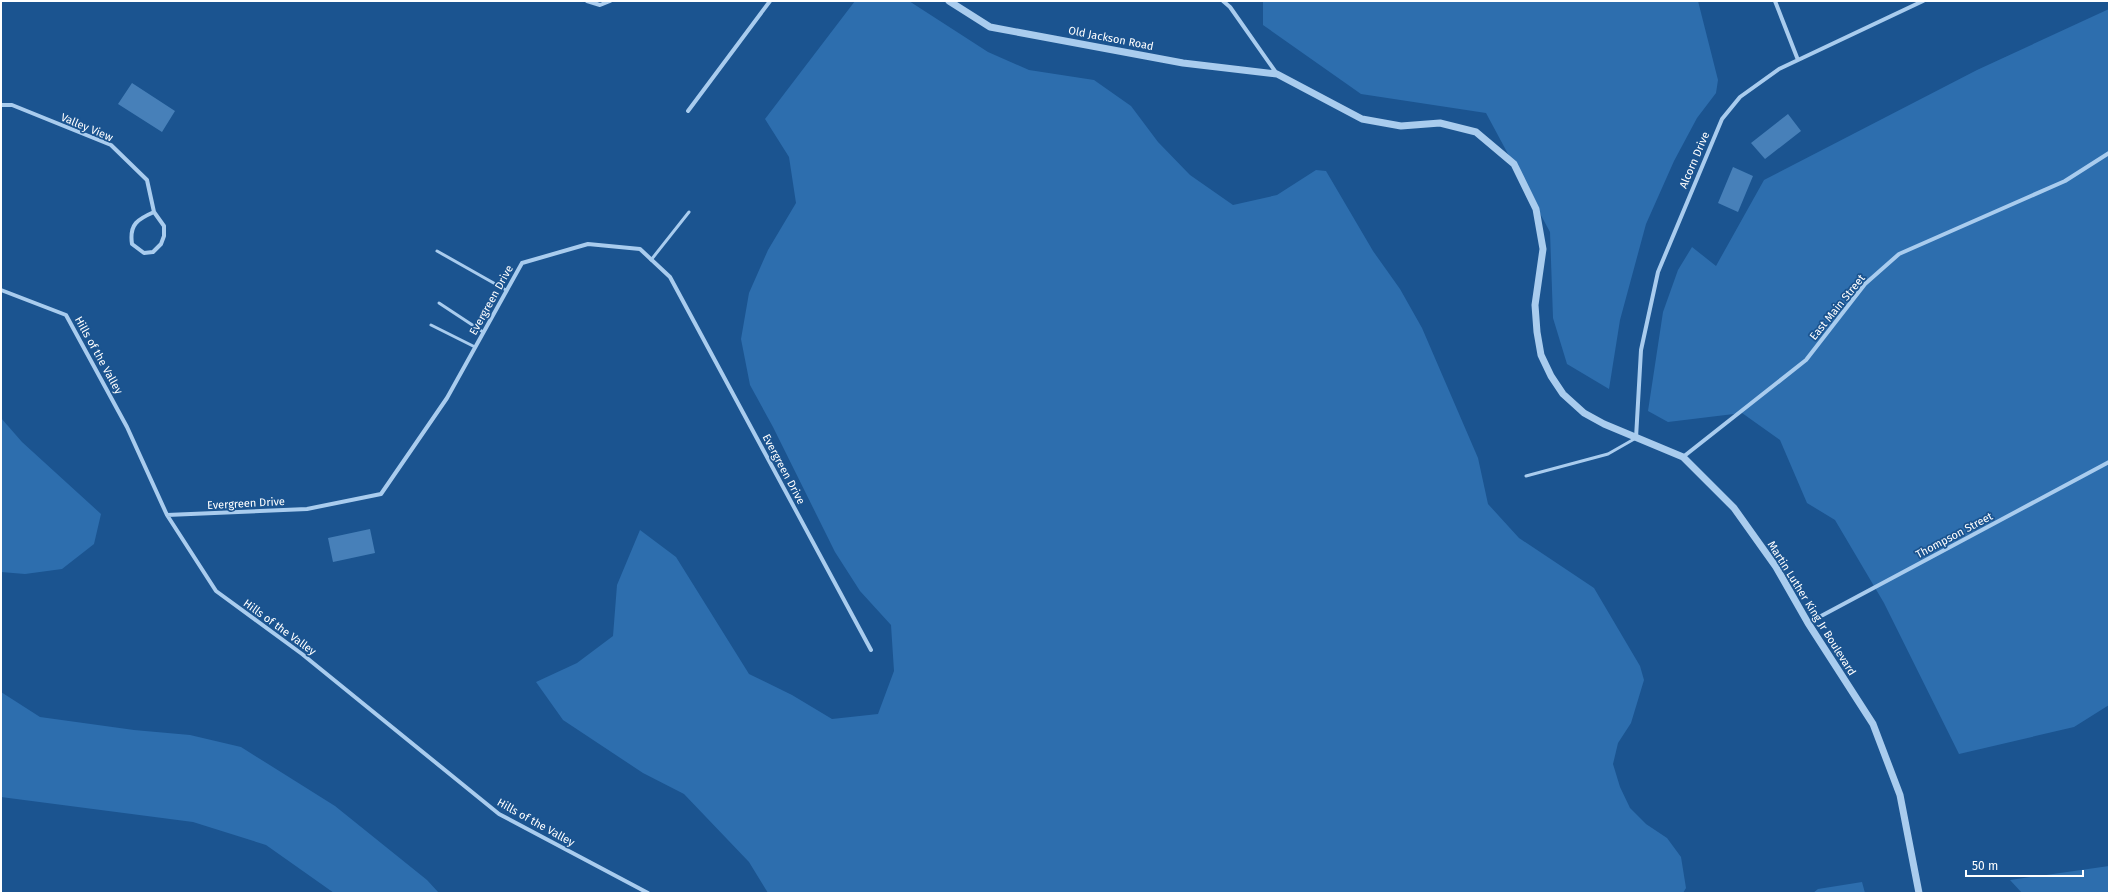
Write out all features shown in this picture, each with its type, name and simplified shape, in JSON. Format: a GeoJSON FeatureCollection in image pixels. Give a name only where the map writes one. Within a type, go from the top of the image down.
{"type":"FeatureCollection","features":[{"type":"Feature","properties":{"kind":"street"},"geometry":{"type":"LineString","coordinates":[[587,1],[600,5],[610,1]]}},
{"type":"Feature","properties":{"kind":"street"},"geometry":{"type":"LineString","coordinates":[[688,111],[770,1]]}},
{"type":"Feature","properties":{"kind":"street","name":"Old Jackson Road"},"geometry":{"type":"LineString","coordinates":[[949,1],[990,27],[1184,63],[1277,74]]}},
{"type":"Feature","properties":{"kind":"street","name":"Martin Luther King Jr Boulevard"},"geometry":{"type":"LineString","coordinates":[[1223,1],[1230,7],[1277,74],[1362,119],[1401,126],[1440,123],[1476,132],[1514,164],[1536,209],[1543,249],[1536,305],[1537,332],[1541,355],[1551,376],[1563,394],[1584,413],[1604,424],[1683,457],[1734,508],[1776,567],[1808,623],[1873,724],[1900,795],[1919,893]]}},
{"type":"Feature","properties":{"kind":"street"},"geometry":{"type":"LineString","coordinates":[[1775,1],[1798,60]]}},
{"type":"Feature","properties":{"kind":"street","name":"Alcorn Drive"},"geometry":{"type":"LineString","coordinates":[[1636,438],[1641,350],[1650,303],[1669,243],[1722,119],[1740,98],[1779,69],[1923,1]]}},
{"type":"Feature","properties":{"kind":"street","name":"Valley View"},"geometry":{"type":"LineString","coordinates":[[1,105],[12,105],[111,145],[147,180],[154,212],[164,226],[164,236],[161,244],[153,252],[144,253],[132,244],[131,234],[138,219],[154,212]]}},
{"type":"Feature","properties":{"kind":"street","name":"East Main Street"},"geometry":{"type":"LineString","coordinates":[[1683,457],[1806,360],[1864,284],[1899,254],[2065,182],[2109,153]]}},
{"type":"Feature","properties":{"kind":"street","name":"Evergreen Drive"},"geometry":{"type":"LineString","coordinates":[[167,515],[307,509],[381,494],[447,398],[522,263],[588,244],[640,249],[670,277],[871,650]]}},
{"type":"Feature","properties":{"kind":"street","name":"Hills of the Valley"},"geometry":{"type":"LineString","coordinates":[[1,290],[66,315],[127,427],[167,515],[216,591],[302,654],[499,814],[648,893]]}},
{"type":"Feature","properties":{"kind":"street","name":"Thompson Street"},"geometry":{"type":"LineString","coordinates":[[1808,623],[2109,462]]}},
{"type":"Feature","properties":{"kind":"lane"},"geometry":{"type":"LineString","coordinates":[[651,260],[689,212]]}},
{"type":"Feature","properties":{"kind":"lane"},"geometry":{"type":"LineString","coordinates":[[437,251],[506,290]]}},
{"type":"Feature","properties":{"kind":"lane"},"geometry":{"type":"LineString","coordinates":[[440,303],[483,332]]}},
{"type":"Feature","properties":{"kind":"lane"},"geometry":{"type":"LineString","coordinates":[[431,325],[475,347]]}},
{"type":"Feature","properties":{"kind":"lane"},"geometry":{"type":"LineString","coordinates":[[1526,476],[1608,454],[1636,438]]}},
{"type":"Feature","properties":{"kind":"shaded area"},"geometry":{"type":"Polygon","coordinates":[[[855,1],[909,1],[988,52],[1029,70],[1094,80],[1131,106],[1158,142],[1190,175],[1233,205],[1277,195],[1316,170],[1326,171],[1373,251],[1400,289],[1422,328],[1478,458],[1488,504],[1519,538],[1594,588],[1640,666],[1644,680],[1631,723],[1618,743],[1613,764],[1620,787],[1630,808],[1646,824],[1667,838],[1681,857],[1686,888],[1683,893],[768,893],[749,862],[684,794],[643,773],[563,720],[536,682],[577,663],[613,636],[617,585],[640,530],[676,557],[749,674],[792,695],[832,719],[878,714],[894,671],[891,625],[860,591],[835,552],[773,427],[750,385],[741,339],[749,293],[768,250],[796,203],[789,157],[765,119],[855,1]]]}},
{"type":"Feature","properties":{"kind":"shaded area"},"geometry":{"type":"Polygon","coordinates":[[[1263,1],[1698,1],[1718,80],[1716,93],[1697,118],[1674,161],[1646,224],[1620,320],[1609,389],[1567,364],[1553,318],[1550,232],[1486,113],[1361,94],[1263,25],[1263,1]]]}},
{"type":"Feature","properties":{"kind":"shaded area"},"geometry":{"type":"Polygon","coordinates":[[[2109,9],[2109,705],[2074,727],[1959,754],[1884,603],[1835,520],[1807,503],[1780,440],[1742,413],[1668,422],[1648,411],[1663,312],[1678,270],[1692,247],[1716,266],[1764,180],[1977,70],[2109,9]]]}},
{"type":"Feature","properties":{"kind":"shaded area"},"geometry":{"type":"Polygon","coordinates":[[[1,418],[22,442],[101,514],[94,544],[62,569],[25,574],[1,572],[1,418]]]}},
{"type":"Feature","properties":{"kind":"shaded area"},"geometry":{"type":"Polygon","coordinates":[[[1,692],[40,717],[134,730],[190,735],[241,747],[335,806],[427,880],[439,893],[334,893],[266,845],[193,822],[1,797],[1,692]]]}},
{"type":"Feature","properties":{"kind":"shaded area"},"geometry":{"type":"Polygon","coordinates":[[[2109,866],[2109,893],[2022,893],[2010,880],[2109,866]]]}},
{"type":"Feature","properties":{"kind":"shaded area"},"geometry":{"type":"Polygon","coordinates":[[[1862,882],[1865,893],[1813,893],[1818,889],[1862,882]]]}},
{"type":"Feature","properties":{"kind":"building"},"geometry":{"type":"Polygon","coordinates":[[[132,83],[175,111],[162,132],[118,104],[132,83]]]}},
{"type":"Feature","properties":{"kind":"building"},"geometry":{"type":"Polygon","coordinates":[[[1788,114],[1801,131],[1765,159],[1751,143],[1788,114]]]}},
{"type":"Feature","properties":{"kind":"building"},"geometry":{"type":"Polygon","coordinates":[[[1733,167],[1753,176],[1738,212],[1718,203],[1733,167]]]}},
{"type":"Feature","properties":{"kind":"building"},"geometry":{"type":"Polygon","coordinates":[[[370,529],[375,553],[333,562],[328,538],[370,529]]]}}]}
